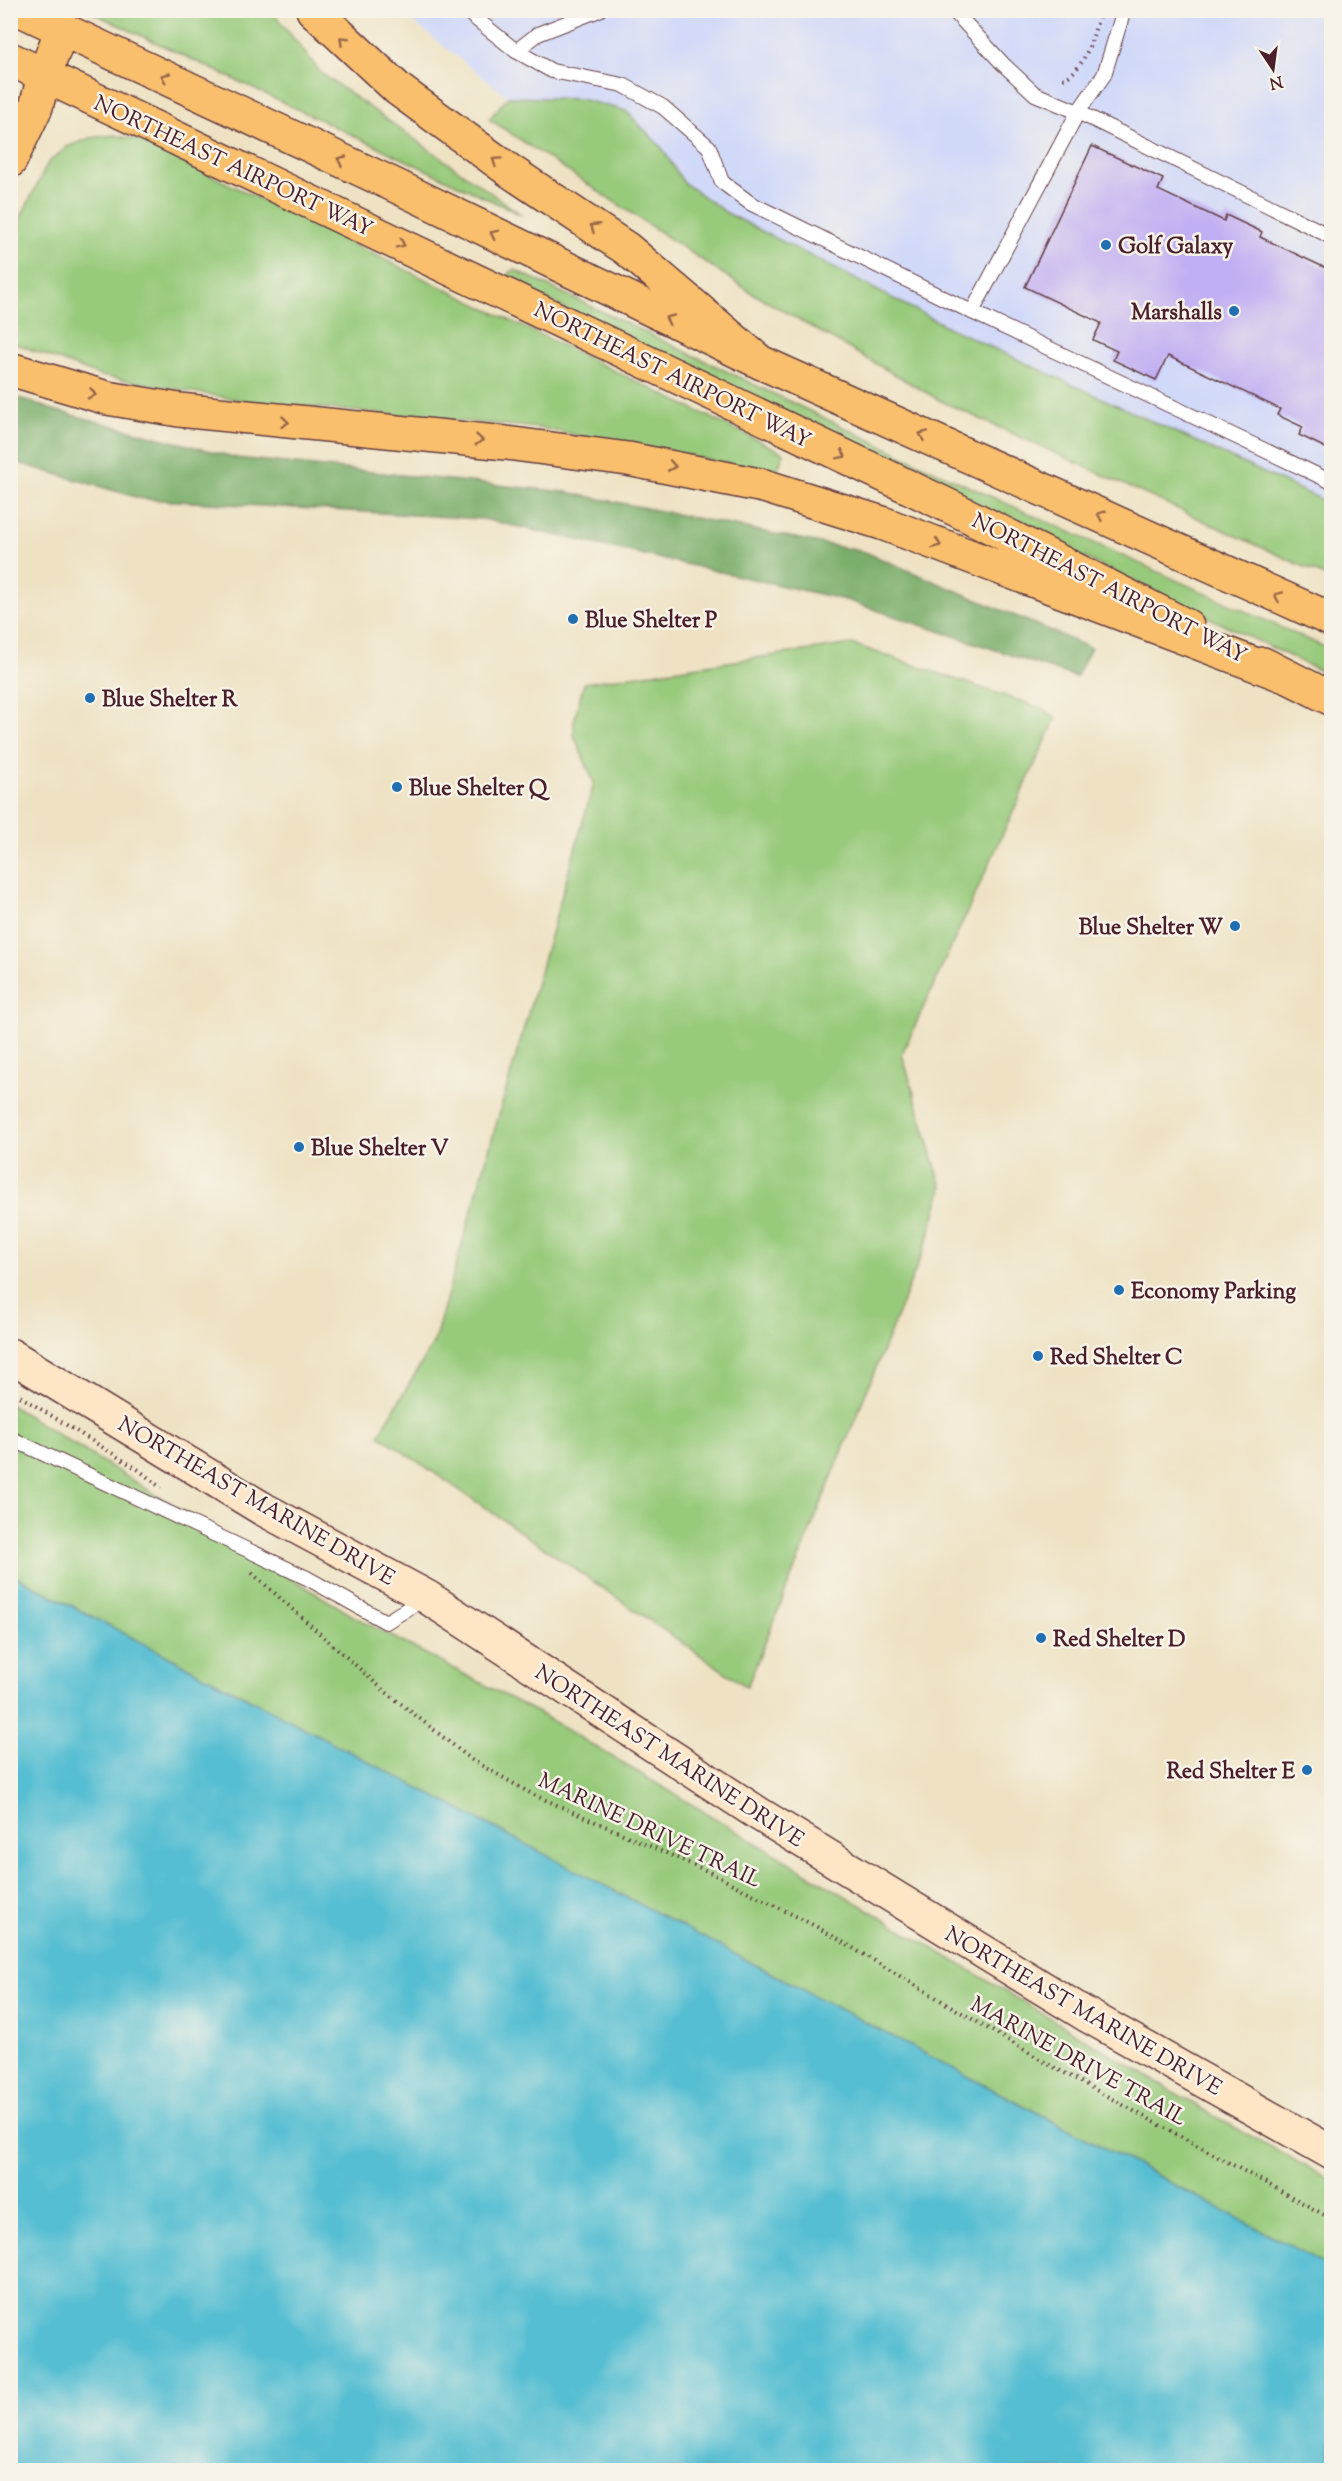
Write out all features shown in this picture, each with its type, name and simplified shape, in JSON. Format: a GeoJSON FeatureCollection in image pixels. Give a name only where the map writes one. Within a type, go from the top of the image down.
{"type":"FeatureCollection","features":[{"type":"Feature","properties":{"kind":"main road","name":"NORTHEAST AIRPORT WAY"},"geometry":{"type":"LineString","coordinates":[[21,10],[760,362],[1332,620]]}},
{"type":"Feature","properties":{"kind":"main road"},"geometry":{"type":"LineString","coordinates":[[313,10],[399,90],[510,171],[627,249],[760,362]]}},
{"type":"Feature","properties":{"kind":"main road"},"geometry":{"type":"LineString","coordinates":[[10,161],[36,107],[44,76],[62,29]]}},
{"type":"Feature","properties":{"kind":"main road","name":"NORTHEAST AIRPORT WAY"},"geometry":{"type":"LineString","coordinates":[[10,59],[955,509],[1332,699]]}},
{"type":"Feature","properties":{"kind":"main road"},"geometry":{"type":"LineString","coordinates":[[23,373],[107,398],[179,410],[506,443],[628,459],[764,486],[882,523],[1288,677]]}},
{"type":"Feature","properties":{"kind":"main road","name":"NORTHEAST MARINE DRIVE"},"geometry":{"type":"LineString","coordinates":[[10,1355],[263,1509],[427,1597],[759,1814],[1085,2014],[1332,2152]]}},
{"type":"Feature","properties":{"kind":"lane"},"geometry":{"type":"LineString","coordinates":[[465,10],[516,51],[552,71],[623,85],[663,107],[709,147],[722,182],[750,203],[972,312],[1332,482]]}},
{"type":"Feature","properties":{"kind":"lane"},"geometry":{"type":"LineString","coordinates":[[516,51],[538,34],[599,10]]}},
{"type":"Feature","properties":{"kind":"lane"},"geometry":{"type":"LineString","coordinates":[[953,10],[1002,64],[1035,94],[1078,112],[1329,236],[1332,219]]}},
{"type":"Feature","properties":{"kind":"lane"},"geometry":{"type":"LineString","coordinates":[[972,312],[1078,112],[1104,75],[1124,10]]}},
{"type":"Feature","properties":{"kind":"lane"},"geometry":{"type":"LineString","coordinates":[[10,1438],[307,1578],[386,1622],[427,1597]]}},
{"type":"Feature","properties":{"kind":"path"},"geometry":{"type":"LineString","coordinates":[[1062,79],[1069,76],[1086,52],[1101,10]]}},
{"type":"Feature","properties":{"kind":"path"},"geometry":{"type":"LineString","coordinates":[[10,1390],[139,1470],[167,1493]]}},
{"type":"Feature","properties":{"kind":"path","name":"MARINE DRIVE TRAIL"},"geometry":{"type":"LineString","coordinates":[[244,1566],[381,1688],[472,1760],[531,1794],[707,1871],[819,1928],[1048,2064],[1332,2219]]}},
{"type":"Feature","properties":{"kind":"shaded area"},"geometry":{"type":"Polygon","coordinates":[[[399,11],[1331,11],[1331,504],[952,329],[727,213],[683,182],[662,148],[581,99],[508,97],[399,11]]]}},
{"type":"Feature","properties":{"kind":"green space"},"geometry":{"type":"Polygon","coordinates":[[[89,11],[272,11],[321,73],[522,215],[89,11]]]}},
{"type":"Feature","properties":{"kind":"green space"},"geometry":{"type":"Polygon","coordinates":[[[508,97],[581,99],[626,111],[662,148],[683,182],[727,213],[952,329],[1331,504],[1331,579],[941,401],[752,293],[489,119],[508,97]]]}},
{"type":"Feature","properties":{"kind":"green space"},"geometry":{"type":"Polygon","coordinates":[[[114,135],[138,140],[784,453],[775,476],[731,464],[539,428],[246,401],[101,376],[11,342],[10,239],[48,163],[67,147],[90,138],[114,135]]]}},
{"type":"Feature","properties":{"kind":"green space"},"geometry":{"type":"Polygon","coordinates":[[[515,270],[937,472],[1331,650],[1331,676],[509,282],[510,272],[515,270]]]}},
{"type":"Feature","properties":{"kind":"green space"},"geometry":{"type":"Polygon","coordinates":[[[11,395],[53,410],[237,458],[566,492],[865,552],[1091,648],[1076,677],[846,600],[483,519],[143,499],[11,461],[11,395]]]}},
{"type":"Feature","properties":{"kind":"green space"},"geometry":{"type":"Polygon","coordinates":[[[852,644],[1044,709],[1056,718],[902,1054],[942,1188],[928,1239],[747,1687],[379,1435],[434,1342],[594,783],[574,735],[574,721],[584,683],[852,644]]]}},
{"type":"Feature","properties":{"kind":"green space"},"geometry":{"type":"Polygon","coordinates":[[[10,1405],[353,1616],[542,1715],[1214,2116],[1331,2180],[1331,2267],[11,1574],[10,1405]]]}},
{"type":"Feature","properties":{"kind":"water"},"geometry":{"type":"Polygon","coordinates":[[[11,1574],[1331,2267],[1331,2470],[11,2470],[11,1574]]]}},
{"type":"Feature","properties":{"kind":"building","name":"Marshalls"},"geometry":{"type":"Polygon","coordinates":[[[1092,146],[1163,179],[1158,190],[1224,221],[1226,215],[1262,232],[1260,237],[1332,271],[1332,451],[1299,435],[1303,427],[1277,415],[1280,409],[1168,356],[1156,380],[1113,360],[1117,351],[1093,340],[1101,323],[1025,287],[1092,146]]]}},
{"type":"Feature","properties":{"kind":"place","name":"Golf Galaxy"},"geometry":{"type":"Point","coordinates":[1106,245]}},
{"type":"Feature","properties":{"kind":"place","name":"Marshalls"},"geometry":{"type":"Point","coordinates":[1234,311]}},
{"type":"Feature","properties":{"kind":"place","name":"Blue Shelter P"},"geometry":{"type":"Point","coordinates":[573,619]}},
{"type":"Feature","properties":{"kind":"place","name":"Blue Shelter R"},"geometry":{"type":"Point","coordinates":[90,698]}},
{"type":"Feature","properties":{"kind":"place","name":"Blue Shelter Q"},"geometry":{"type":"Point","coordinates":[397,787]}},
{"type":"Feature","properties":{"kind":"place","name":"Blue Shelter W"},"geometry":{"type":"Point","coordinates":[1235,926]}},
{"type":"Feature","properties":{"kind":"place","name":"Blue Shelter V"},"geometry":{"type":"Point","coordinates":[299,1147]}},
{"type":"Feature","properties":{"kind":"place","name":"Economy Parking"},"geometry":{"type":"Point","coordinates":[1119,1290]}},
{"type":"Feature","properties":{"kind":"place","name":"Red Shelter C"},"geometry":{"type":"Point","coordinates":[1038,1356]}},
{"type":"Feature","properties":{"kind":"place","name":"Red Shelter D"},"geometry":{"type":"Point","coordinates":[1041,1638]}},
{"type":"Feature","properties":{"kind":"place","name":"Red Shelter E"},"geometry":{"type":"Point","coordinates":[1307,1770]}}]}
